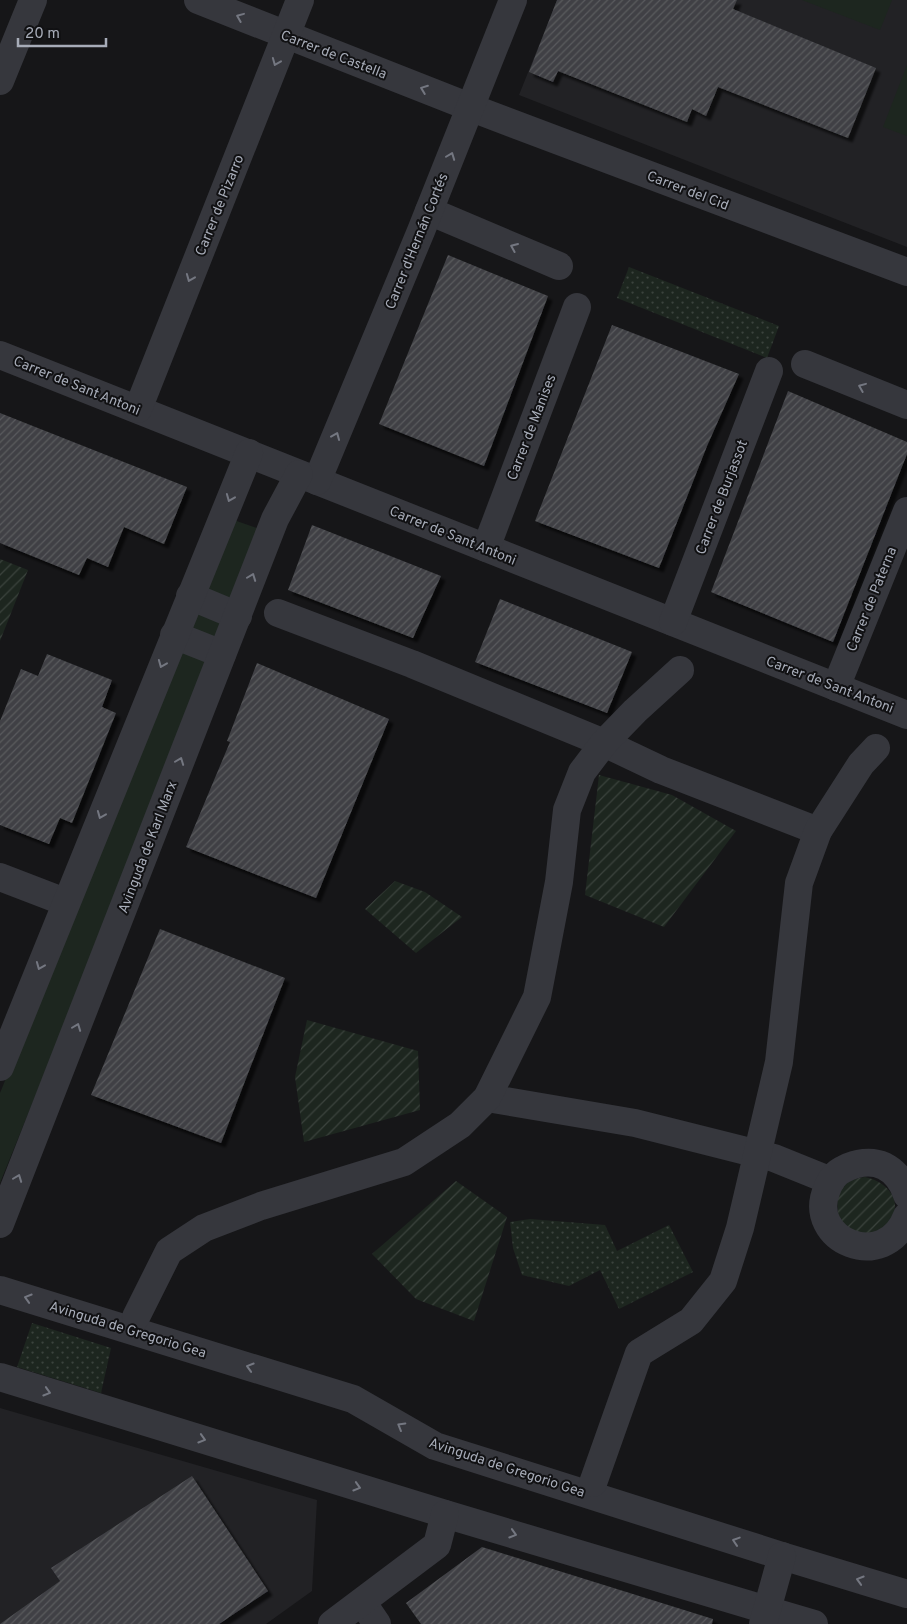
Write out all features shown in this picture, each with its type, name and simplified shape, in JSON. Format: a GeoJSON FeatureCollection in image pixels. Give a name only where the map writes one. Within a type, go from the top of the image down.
{"type":"FeatureCollection","features":[{"type":"Feature","properties":{"kind":"street"},"geometry":{"type":"LineString","coordinates":[[0,81],[33,0]]}},
{"type":"Feature","properties":{"kind":"street","name":"Carrer de Castella"},"geometry":{"type":"LineString","coordinates":[[198,0],[470,107]]}},
{"type":"Feature","properties":{"kind":"street","name":"Carrer de Pizarro"},"geometry":{"type":"LineString","coordinates":[[138,409],[300,0]]}},
{"type":"Feature","properties":{"kind":"street","name":"Carrer d'Hernán Cortés"},"geometry":{"type":"LineString","coordinates":[[308,477],[429,212],[513,0]]}},
{"type":"Feature","properties":{"kind":"street","name":"Carrer del Cid"},"geometry":{"type":"LineString","coordinates":[[470,107],[907,272]]}},
{"type":"Feature","properties":{"kind":"street"},"geometry":{"type":"LineString","coordinates":[[429,212],[559,266]]}},
{"type":"Feature","properties":{"kind":"street","name":"Carrer de Manises"},"geometry":{"type":"LineString","coordinates":[[486,548],[577,307]]}},
{"type":"Feature","properties":{"kind":"street","name":"Carrer de Sant Antoni"},"geometry":{"type":"LineString","coordinates":[[0,355],[907,715]]}},
{"type":"Feature","properties":{"kind":"street"},"geometry":{"type":"LineString","coordinates":[[805,364],[907,405]]}},
{"type":"Feature","properties":{"kind":"street","name":"Carrer de Burjassot"},"geometry":{"type":"LineString","coordinates":[[673,622],[769,371]]}},
{"type":"Feature","properties":{"kind":"street"},"geometry":{"type":"LineString","coordinates":[[0,1067],[248,452]]}},
{"type":"Feature","properties":{"kind":"street","name":"Avinguda de Karl Marx"},"geometry":{"type":"LineString","coordinates":[[0,1224],[275,519],[308,477]]}},
{"type":"Feature","properties":{"kind":"street","name":"Carrer de Paterna"},"geometry":{"type":"LineString","coordinates":[[836,687],[907,510]]}},
{"type":"Feature","properties":{"kind":"street"},"geometry":{"type":"LineString","coordinates":[[190,596],[239,611],[378,662]]}},
{"type":"Feature","properties":{"kind":"street"},"geometry":{"type":"LineString","coordinates":[[278,613],[412,664],[604,744],[661,770],[818,831]]}},
{"type":"Feature","properties":{"kind":"street"},"geometry":{"type":"LineString","coordinates":[[174,634],[222,654]]}},
{"type":"Feature","properties":{"kind":"street"},"geometry":{"type":"LineString","coordinates":[[136,1317],[169,1251],[204,1228],[261,1206],[404,1162],[460,1124],[487,1098],[537,996],[559,882],[567,810],[582,772],[604,744],[635,711],[680,670]]}},
{"type":"Feature","properties":{"kind":"street"},"geometry":{"type":"LineString","coordinates":[[593,1483],[639,1353],[690,1321],[723,1281],[740,1228],[779,1062],[799,883],[818,831],[861,764],[876,748]]}},
{"type":"Feature","properties":{"kind":"street"},"geometry":{"type":"LineString","coordinates":[[0,876],[65,902]]}},
{"type":"Feature","properties":{"kind":"street"},"geometry":{"type":"LineString","coordinates":[[487,1098],[635,1123],[774,1158],[830,1181]]}},
{"type":"Feature","properties":{"kind":"street"},"geometry":{"type":"LineString","coordinates":[[907,1195],[904,1185],[895,1173],[883,1165],[868,1162],[854,1164],[840,1171],[830,1181],[824,1195],[827,1221],[834,1232],[844,1241],[857,1246],[870,1247],[883,1244],[903,1226],[907,1216]]}},
{"type":"Feature","properties":{"kind":"street","name":"Avinguda de Gregorio Gea"},"geometry":{"type":"LineString","coordinates":[[0,1290],[352,1399],[435,1446],[907,1594]]}},
{"type":"Feature","properties":{"kind":"street"},"geometry":{"type":"LineString","coordinates":[[0,1377],[445,1514],[765,1617],[814,1624]]}},
{"type":"Feature","properties":{"kind":"street"},"geometry":{"type":"LineString","coordinates":[[332,1624],[437,1545],[445,1514]]}},
{"type":"Feature","properties":{"kind":"street"},"geometry":{"type":"LineString","coordinates":[[765,1617],[782,1556]]}},
{"type":"Feature","properties":{"kind":"street"},"geometry":{"type":"LineString","coordinates":[[362,1602],[377,1624]]}},
{"type":"Feature","properties":{"kind":"shaded area"},"geometry":{"type":"Polygon","coordinates":[[[557,0],[907,0],[907,247],[519,95],[557,0]]]}},
{"type":"Feature","properties":{"kind":"shaded area"},"geometry":{"type":"Polygon","coordinates":[[[802,0],[892,0],[880,30],[802,0]]]}},
{"type":"Feature","properties":{"kind":"shaded area"},"geometry":{"type":"Polygon","coordinates":[[[907,65],[907,136],[883,127],[907,65]]]}},
{"type":"Feature","properties":{"kind":"shaded area"},"geometry":{"type":"Polygon","coordinates":[[[629,267],[779,326],[767,358],[617,298],[629,267]]]}},
{"type":"Feature","properties":{"kind":"shaded area"},"geometry":{"type":"Polygon","coordinates":[[[231,519],[265,531],[0,1183],[0,1093],[231,519]]]}},
{"type":"Feature","properties":{"kind":"shaded area"},"geometry":{"type":"Polygon","coordinates":[[[0,559],[28,570],[0,641],[0,559]]]}},
{"type":"Feature","properties":{"kind":"shaded area"},"geometry":{"type":"Polygon","coordinates":[[[599,775],[672,795],[736,831],[664,927],[585,895],[599,775]]]}},
{"type":"Feature","properties":{"kind":"shaded area"},"geometry":{"type":"Polygon","coordinates":[[[395,881],[425,892],[462,917],[416,953],[365,909],[395,881]]]}},
{"type":"Feature","properties":{"kind":"shaded area"},"geometry":{"type":"Polygon","coordinates":[[[307,1020],[418,1051],[420,1110],[304,1142],[295,1077],[307,1020]]]}},
{"type":"Feature","properties":{"kind":"shaded area"},"geometry":{"type":"Polygon","coordinates":[[[865,1177],[877,1181],[888,1189],[892,1194],[895,1206],[894,1213],[884,1231],[864,1237],[840,1225],[837,1199],[842,1187],[847,1183],[854,1179],[865,1177]]]}},
{"type":"Feature","properties":{"kind":"shaded area"},"geometry":{"type":"Polygon","coordinates":[[[456,1181],[507,1217],[474,1321],[416,1299],[372,1254],[456,1181]]]}},
{"type":"Feature","properties":{"kind":"shaded area"},"geometry":{"type":"Polygon","coordinates":[[[530,1219],[605,1225],[617,1251],[669,1225],[693,1272],[619,1309],[600,1270],[569,1286],[522,1275],[513,1248],[510,1222],[530,1219]]]}},
{"type":"Feature","properties":{"kind":"shaded area"},"geometry":{"type":"Polygon","coordinates":[[[32,1323],[111,1348],[101,1393],[17,1367],[32,1323]]]}},
{"type":"Feature","properties":{"kind":"shaded area"},"geometry":{"type":"Polygon","coordinates":[[[0,1408],[317,1500],[312,1591],[266,1624],[0,1624],[0,1408]]]}},
{"type":"Feature","properties":{"kind":"building"},"geometry":{"type":"Polygon","coordinates":[[[557,0],[737,0],[733,9],[876,68],[848,138],[718,87],[706,116],[692,109],[687,122],[558,71],[553,82],[529,72],[557,0]]]}},
{"type":"Feature","properties":{"kind":"building"},"geometry":{"type":"Polygon","coordinates":[[[448,255],[548,296],[484,466],[379,424],[448,255]]]}},
{"type":"Feature","properties":{"kind":"building"},"geometry":{"type":"Polygon","coordinates":[[[612,325],[739,374],[707,446],[659,568],[535,521],[612,325]]]}},
{"type":"Feature","properties":{"kind":"building"},"geometry":{"type":"Polygon","coordinates":[[[788,391],[907,442],[907,454],[833,642],[711,592],[788,391]]]}},
{"type":"Feature","properties":{"kind":"building"},"geometry":{"type":"Polygon","coordinates":[[[0,413],[187,487],[164,544],[124,527],[108,567],[87,558],[79,575],[0,543],[0,413]]]}},
{"type":"Feature","properties":{"kind":"building"},"geometry":{"type":"Polygon","coordinates":[[[312,525],[441,576],[413,638],[288,590],[312,525]]]}},
{"type":"Feature","properties":{"kind":"building"},"geometry":{"type":"Polygon","coordinates":[[[500,599],[632,652],[607,713],[475,662],[500,599]]]}},
{"type":"Feature","properties":{"kind":"building"},"geometry":{"type":"Polygon","coordinates":[[[47,654],[112,680],[102,707],[116,713],[72,823],[60,818],[49,844],[0,825],[0,721],[21,669],[38,676],[47,654]]]}},
{"type":"Feature","properties":{"kind":"building"},"geometry":{"type":"Polygon","coordinates":[[[257,663],[389,719],[316,898],[186,847],[230,742],[227,741],[257,663]]]}},
{"type":"Feature","properties":{"kind":"building"},"geometry":{"type":"Polygon","coordinates":[[[160,929],[285,978],[221,1143],[91,1095],[160,929]]]}},
{"type":"Feature","properties":{"kind":"building"},"geometry":{"type":"Polygon","coordinates":[[[192,1476],[268,1591],[219,1624],[0,1624],[60,1581],[51,1568],[192,1476]]]}},
{"type":"Feature","properties":{"kind":"building"},"geometry":{"type":"Polygon","coordinates":[[[482,1547],[713,1619],[712,1624],[421,1624],[406,1603],[482,1547]]]}}]}
